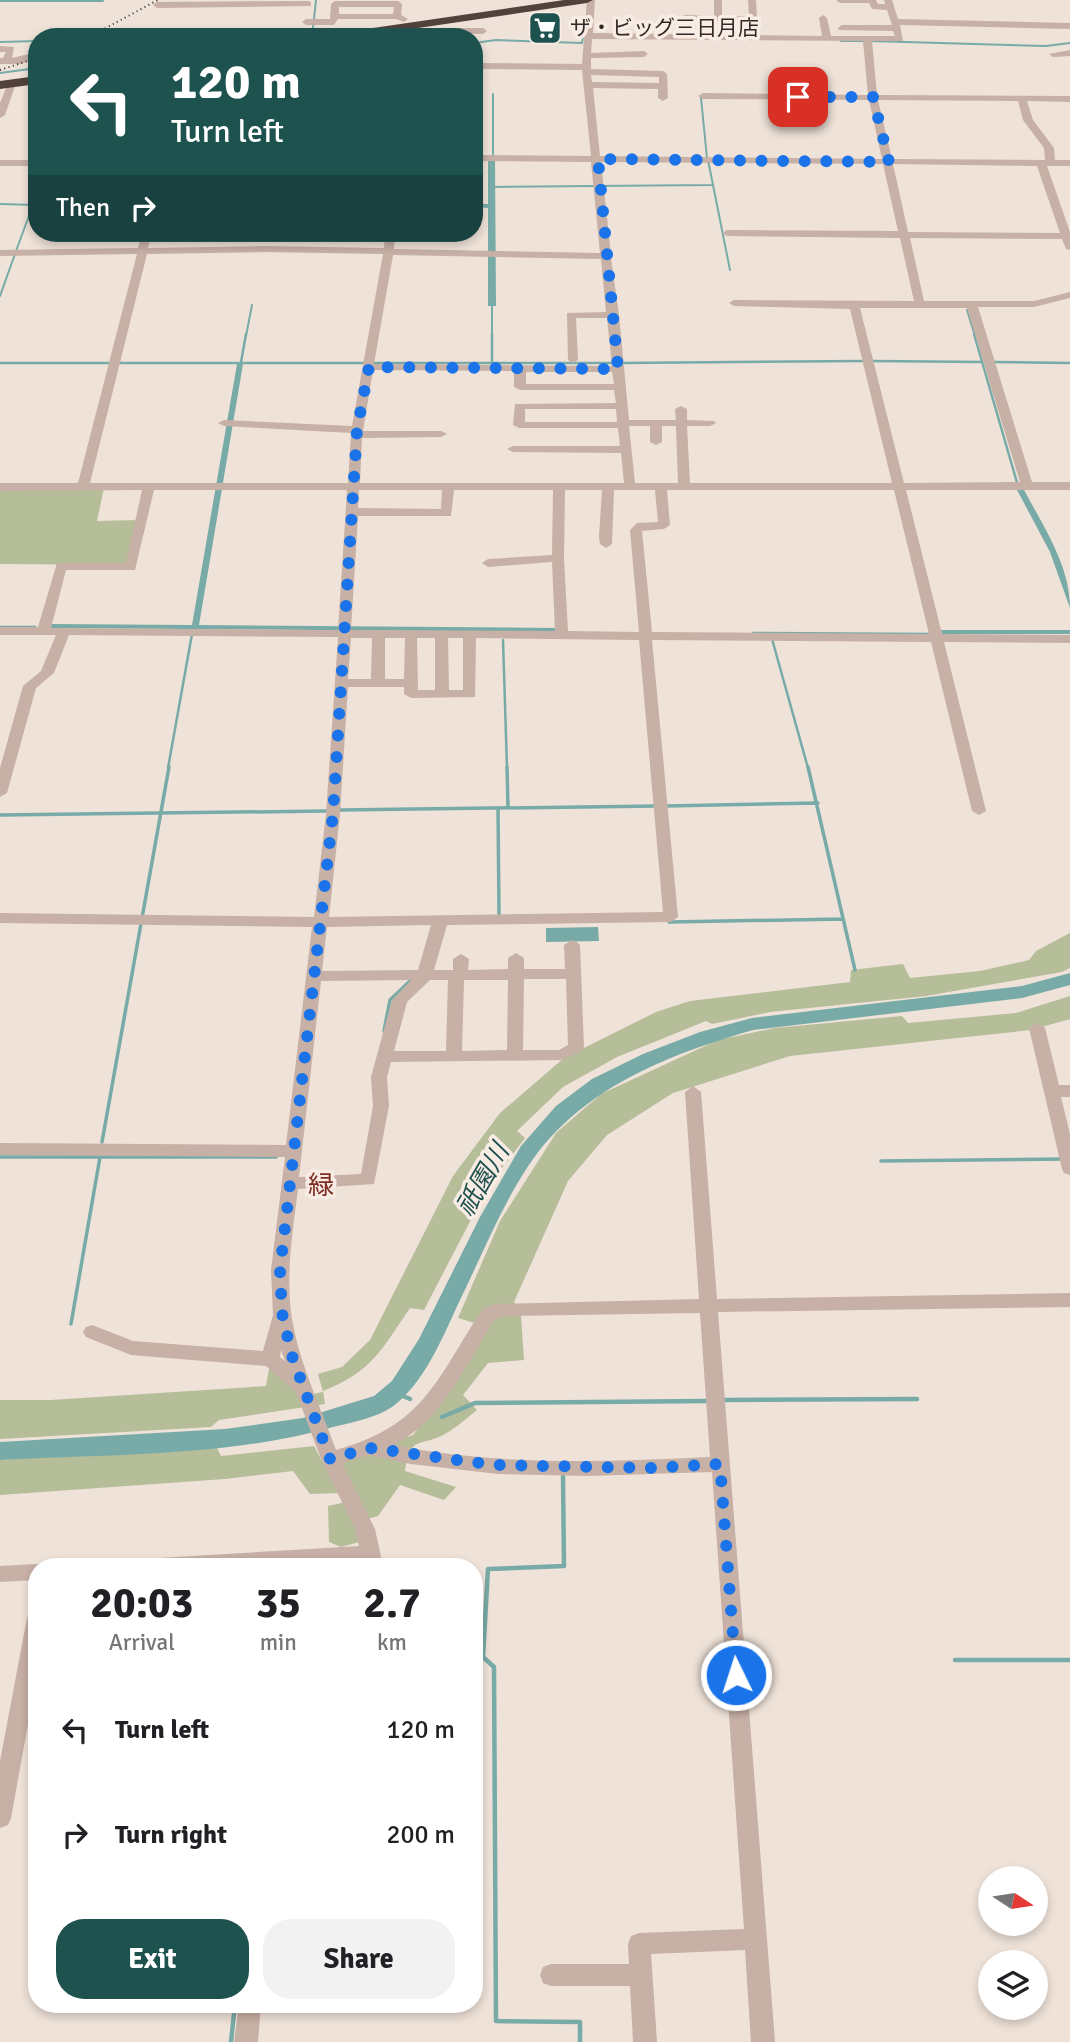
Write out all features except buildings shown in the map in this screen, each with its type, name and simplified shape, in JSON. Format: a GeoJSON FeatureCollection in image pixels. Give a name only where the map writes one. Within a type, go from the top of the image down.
{"type":"FeatureCollection","features":[{"type":"Feature","properties":{"kind":"highway"},"geometry":{"type":"LineString","coordinates":[[447,28],[469,17],[589,0]]}},
{"type":"Feature","properties":{"kind":"highway"},"geometry":{"type":"LineString","coordinates":[[389,28],[399,22],[438,28]]}},
{"type":"Feature","properties":{"kind":"highway"},"geometry":{"type":"LineString","coordinates":[[6,84],[28,81]]}},
{"type":"Feature","properties":{"kind":"street"},"geometry":{"type":"LineString","coordinates":[[589,0],[587,65],[630,487]]}},
{"type":"Feature","properties":{"kind":"street"},"geometry":{"type":"LineString","coordinates":[[718,0],[718,18]]}},
{"type":"Feature","properties":{"kind":"street"},"geometry":{"type":"LineString","coordinates":[[685,37],[685,13],[753,19],[752,0]]}},
{"type":"Feature","properties":{"kind":"street"},"geometry":{"type":"LineString","coordinates":[[589,36],[900,40],[890,3],[875,7],[872,1],[833,9]]}},
{"type":"Feature","properties":{"kind":"street"},"geometry":{"type":"LineString","coordinates":[[157,5],[308,2],[306,28]]}},
{"type":"Feature","properties":{"kind":"street"},"geometry":{"type":"LineString","coordinates":[[833,9],[844,39]]}},
{"type":"Feature","properties":{"kind":"street"},"geometry":{"type":"LineString","coordinates":[[827,39],[833,9]]}},
{"type":"Feature","properties":{"kind":"street"},"geometry":{"type":"LineString","coordinates":[[482,15],[483,28]]}},
{"type":"Feature","properties":{"kind":"street"},"geometry":{"type":"LineString","coordinates":[[306,22],[334,22],[335,16],[399,22]]}},
{"type":"Feature","properties":{"kind":"street"},"geometry":{"type":"LineString","coordinates":[[857,16],[860,28]]}},
{"type":"Feature","properties":{"kind":"street"},"geometry":{"type":"LineString","coordinates":[[469,17],[470,28]]}},
{"type":"Feature","properties":{"kind":"street"},"geometry":{"type":"LineString","coordinates":[[842,28],[962,23],[1070,26]]}},
{"type":"Feature","properties":{"kind":"street"},"geometry":{"type":"LineString","coordinates":[[867,39],[873,97],[920,306]]}},
{"type":"Feature","properties":{"kind":"street"},"geometry":{"type":"LineString","coordinates":[[0,49],[28,49]]}},
{"type":"Feature","properties":{"kind":"street"},"geometry":{"type":"LineString","coordinates":[[4,61],[11,49]]}},
{"type":"Feature","properties":{"kind":"street"},"geometry":{"type":"LineString","coordinates":[[1053,54],[1070,53]]}},
{"type":"Feature","properties":{"kind":"street"},"geometry":{"type":"LineString","coordinates":[[587,65],[644,54]]}},
{"type":"Feature","properties":{"kind":"street"},"geometry":{"type":"LineString","coordinates":[[4,61],[28,58]]}},
{"type":"Feature","properties":{"kind":"street"},"geometry":{"type":"LineString","coordinates":[[483,66],[587,65],[663,74],[663,98]]}},
{"type":"Feature","properties":{"kind":"street"},"geometry":{"type":"LineString","coordinates":[[0,115],[6,84]]}},
{"type":"Feature","properties":{"kind":"street"},"geometry":{"type":"LineString","coordinates":[[590,85],[663,86]]}},
{"type":"Feature","properties":{"kind":"street"},"geometry":{"type":"LineString","coordinates":[[629,97],[630,86]]}},
{"type":"Feature","properties":{"kind":"street"},"geometry":{"type":"LineString","coordinates":[[703,96],[1070,99]]}},
{"type":"Feature","properties":{"kind":"street"},"geometry":{"type":"LineString","coordinates":[[1022,98],[1028,120],[1052,155],[1046,163]]}},
{"type":"Feature","properties":{"kind":"street"},"geometry":{"type":"LineString","coordinates":[[483,158],[1070,163]]}},
{"type":"Feature","properties":{"kind":"street"},"geometry":{"type":"LineString","coordinates":[[0,163],[28,163]]}},
{"type":"Feature","properties":{"kind":"street"},"geometry":{"type":"LineString","coordinates":[[1046,163],[1070,247]]}},
{"type":"Feature","properties":{"kind":"street"},"geometry":{"type":"LineString","coordinates":[[727,233],[1068,236]]}},
{"type":"Feature","properties":{"kind":"street"},"geometry":{"type":"LineString","coordinates":[[83,486],[146,242]]}},
{"type":"Feature","properties":{"kind":"street"},"geometry":{"type":"LineString","coordinates":[[200,251],[205,242]]}},
{"type":"Feature","properties":{"kind":"street"},"geometry":{"type":"LineString","coordinates":[[372,1558],[365,1529],[330,1459],[292,1356],[282,1313],[280,1270],[333,814],[357,432],[390,242]]}},
{"type":"Feature","properties":{"kind":"street"},"geometry":{"type":"LineString","coordinates":[[0,253],[390,250],[608,256]]}},
{"type":"Feature","properties":{"kind":"street"},"geometry":{"type":"LineString","coordinates":[[734,303],[855,306],[1034,304],[1070,295]]}},
{"type":"Feature","properties":{"kind":"street"},"geometry":{"type":"LineString","coordinates":[[971,303],[1021,485]]}},
{"type":"Feature","properties":{"kind":"street"},"geometry":{"type":"LineString","coordinates":[[855,306],[979,811]]}},
{"type":"Feature","properties":{"kind":"street"},"geometry":{"type":"LineString","coordinates":[[573,360],[571,315],[614,315]]}},
{"type":"Feature","properties":{"kind":"street"},"geometry":{"type":"LineString","coordinates":[[549,360],[618,364]]}},
{"type":"Feature","properties":{"kind":"street"},"geometry":{"type":"LineString","coordinates":[[369,367],[520,368],[618,364]]}},
{"type":"Feature","properties":{"kind":"street"},"geometry":{"type":"LineString","coordinates":[[520,368],[520,387],[620,387]]}},
{"type":"Feature","properties":{"kind":"street"},"geometry":{"type":"LineString","coordinates":[[622,406],[519,406],[519,425],[710,423]]}},
{"type":"Feature","properties":{"kind":"street"},"geometry":{"type":"LineString","coordinates":[[681,409],[684,486]]}},
{"type":"Feature","properties":{"kind":"street"},"geometry":{"type":"LineString","coordinates":[[656,423],[656,442]]}},
{"type":"Feature","properties":{"kind":"street"},"geometry":{"type":"LineString","coordinates":[[229,424],[441,434]]}},
{"type":"Feature","properties":{"kind":"street"},"geometry":{"type":"LineString","coordinates":[[513,449],[626,450]]}},
{"type":"Feature","properties":{"kind":"street"},"geometry":{"type":"LineString","coordinates":[[0,487],[1070,485]]}},
{"type":"Feature","properties":{"kind":"street"},"geometry":{"type":"LineString","coordinates":[[45,627],[61,566],[131,567],[149,486]]}},
{"type":"Feature","properties":{"kind":"street"},"geometry":{"type":"LineString","coordinates":[[352,512],[443,513],[449,486]]}},
{"type":"Feature","properties":{"kind":"street"},"geometry":{"type":"LineString","coordinates":[[559,487],[558,558],[562,632]]}},
{"type":"Feature","properties":{"kind":"street"},"geometry":{"type":"LineString","coordinates":[[606,544],[604,532],[608,517],[608,487]]}},
{"type":"Feature","properties":{"kind":"street"},"geometry":{"type":"LineString","coordinates":[[0,918],[321,921],[439,925],[671,917],[636,530],[640,526],[664,525],[661,487]]}},
{"type":"Feature","properties":{"kind":"street"},"geometry":{"type":"LineString","coordinates":[[488,563],[558,558]]}},
{"type":"Feature","properties":{"kind":"street"},"geometry":{"type":"LineString","coordinates":[[0,631],[45,627],[64,631],[193,633],[344,630],[379,635],[469,636],[562,632],[1070,639]]}},
{"type":"Feature","properties":{"kind":"street"},"geometry":{"type":"LineString","coordinates":[[0,793],[30,685],[47,674],[64,631]]}},
{"type":"Feature","properties":{"kind":"street"},"geometry":{"type":"LineString","coordinates":[[378,683],[379,635]]}},
{"type":"Feature","properties":{"kind":"street"},"geometry":{"type":"LineString","coordinates":[[411,635],[411,694],[470,694],[469,636]]}},
{"type":"Feature","properties":{"kind":"street"},"geometry":{"type":"LineString","coordinates":[[441,635],[442,694]]}},
{"type":"Feature","properties":{"kind":"street"},"geometry":{"type":"LineString","coordinates":[[341,683],[411,683]]}},
{"type":"Feature","properties":{"kind":"street"},"geometry":{"type":"LineString","coordinates":[[290,1183],[368,1180],[382,1106],[379,1077],[400,1000],[416,977],[439,925]]}},
{"type":"Feature","properties":{"kind":"street"},"geometry":{"type":"LineString","coordinates":[[385,1057],[562,1055],[576,1047],[572,945]]}},
{"type":"Feature","properties":{"kind":"street"},"geometry":{"type":"LineString","coordinates":[[515,1056],[516,958]]}},
{"type":"Feature","properties":{"kind":"street"},"geometry":{"type":"LineString","coordinates":[[454,1056],[456,976],[460,974],[461,959]]}},
{"type":"Feature","properties":{"kind":"street"},"geometry":{"type":"LineString","coordinates":[[313,976],[573,974]]}},
{"type":"Feature","properties":{"kind":"street"},"geometry":{"type":"LineString","coordinates":[[1037,1028],[1068,1163]]}},
{"type":"Feature","properties":{"kind":"street"},"geometry":{"type":"LineString","coordinates":[[1052,1091],[1070,1091]]}},
{"type":"Feature","properties":{"kind":"street"},"geometry":{"type":"LineString","coordinates":[[693,1092],[763,2042]]}},
{"type":"Feature","properties":{"kind":"street"},"geometry":{"type":"LineString","coordinates":[[0,1149],[293,1151]]}},
{"type":"Feature","properties":{"kind":"street"},"geometry":{"type":"LineString","coordinates":[[330,1459],[370,1448],[401,1431],[425,1409],[450,1377],[488,1315],[494,1311],[708,1304],[1070,1300]]}},
{"type":"Feature","properties":{"kind":"street"},"geometry":{"type":"LineString","coordinates":[[270,1359],[282,1313]]}},
{"type":"Feature","properties":{"kind":"street"},"geometry":{"type":"LineString","coordinates":[[92,1332],[131,1348],[270,1359],[307,1391]]}},
{"type":"Feature","properties":{"kind":"street"},"geometry":{"type":"LineString","coordinates":[[370,1448],[494,1465],[653,1468],[720,1464]]}},
{"type":"Feature","properties":{"kind":"street"},"geometry":{"type":"LineString","coordinates":[[283,1558],[324,1553],[358,1558]]}},
{"type":"Feature","properties":{"kind":"street"},"geometry":{"type":"LineString","coordinates":[[0,1574],[28,1572]]}},
{"type":"Feature","properties":{"kind":"street"},"geometry":{"type":"LineString","coordinates":[[0,1818],[28,1667]]}},
{"type":"Feature","properties":{"kind":"street"},"geometry":{"type":"LineString","coordinates":[[645,2042],[639,1944],[756,1939]]}},
{"type":"Feature","properties":{"kind":"street"},"geometry":{"type":"LineString","coordinates":[[551,1975],[641,1975]]}},
{"type":"Feature","properties":{"kind":"street"},"geometry":{"type":"LineString","coordinates":[[246,2042],[249,2013]]}},
{"type":"Feature","properties":{"kind":"green space"},"geometry":{"type":"Polygon","coordinates":[[[104,488],[97,521],[139,520],[129,565],[0,564],[0,489],[104,488]]]}},
{"type":"Feature","properties":{"kind":"green space"},"geometry":{"type":"Polygon","coordinates":[[[1070,933],[1070,968],[1062,972],[926,996],[770,1012],[712,1024],[706,1021],[617,1057],[563,1087],[517,1131],[525,1138],[489,1185],[424,1310],[410,1308],[383,1347],[365,1367],[354,1376],[323,1391],[325,1404],[219,1420],[211,1427],[0,1439],[0,1400],[51,1400],[266,1386],[270,1364],[302,1396],[323,1392],[318,1374],[342,1367],[370,1340],[453,1176],[500,1113],[564,1058],[656,1012],[690,1001],[850,982],[851,970],[903,964],[910,978],[980,971],[1029,960],[1036,951],[1070,933]]]}},
{"type":"Feature","properties":{"kind":"green space"},"geometry":{"type":"Polygon","coordinates":[[[1070,996],[1070,1019],[1031,1030],[790,1056],[673,1093],[607,1135],[568,1181],[514,1302],[521,1315],[524,1360],[488,1363],[463,1395],[477,1410],[449,1432],[417,1444],[410,1452],[405,1471],[456,1487],[444,1500],[400,1485],[378,1516],[357,1522],[359,1542],[341,1547],[329,1542],[328,1506],[360,1499],[340,1462],[413,1435],[447,1391],[481,1325],[458,1318],[500,1221],[556,1133],[601,1094],[718,1040],[775,1028],[902,1016],[908,1023],[1016,1013],[1070,996]]]}},
{"type":"Feature","properties":{"kind":"green space"},"geometry":{"type":"Polygon","coordinates":[[[216,1446],[221,1456],[314,1446],[339,1493],[310,1494],[293,1471],[225,1479],[0,1495],[0,1460],[216,1446]]]}},
{"type":"Feature","properties":{"kind":"water"},"geometry":{"type":"Polygon","coordinates":[[[488,160],[495,160],[496,306],[488,306],[488,208],[483,208],[483,204],[488,204],[488,160]]]}},
{"type":"Feature","properties":{"kind":"water"},"geometry":{"type":"Polygon","coordinates":[[[237,364],[243,364],[199,625],[558,628],[558,632],[50,628],[51,624],[192,625],[237,364]]]}},
{"type":"Feature","properties":{"kind":"water"},"geometry":{"type":"Polygon","coordinates":[[[1016,488],[1023,488],[1054,546],[1065,576],[1070,608],[1050,552],[1016,488]]]}},
{"type":"Feature","properties":{"kind":"water"},"geometry":{"type":"Polygon","coordinates":[[[941,630],[1070,630],[1070,634],[942,634],[941,630]]]}},
{"type":"Feature","properties":{"kind":"water"},"geometry":{"type":"Polygon","coordinates":[[[598,927],[599,941],[546,942],[546,928],[598,927]]]}},
{"type":"Feature","properties":{"kind":"waterway"},"geometry":{"type":"LineString","coordinates":[[313,28],[316,0]]}},
{"type":"Feature","properties":{"kind":"waterway"},"geometry":{"type":"LineString","coordinates":[[0,1],[103,1]]}},
{"type":"Feature","properties":{"kind":"waterway"},"geometry":{"type":"LineString","coordinates":[[483,42],[582,43],[583,37]]}},
{"type":"Feature","properties":{"kind":"waterway"},"geometry":{"type":"LineString","coordinates":[[0,42],[28,41]]}},
{"type":"Feature","properties":{"kind":"waterway"},"geometry":{"type":"LineString","coordinates":[[841,41],[865,41]]}},
{"type":"Feature","properties":{"kind":"waterway"},"geometry":{"type":"LineString","coordinates":[[870,41],[1046,46],[1070,43]]}},
{"type":"Feature","properties":{"kind":"waterway"},"geometry":{"type":"LineString","coordinates":[[0,73],[28,69]]}},
{"type":"Feature","properties":{"kind":"waterway"},"geometry":{"type":"LineString","coordinates":[[493,94],[493,156]]}},
{"type":"Feature","properties":{"kind":"waterway"},"geometry":{"type":"LineString","coordinates":[[701,98],[707,158]]}},
{"type":"Feature","properties":{"kind":"waterway"},"geometry":{"type":"LineString","coordinates":[[708,160],[730,270]]}},
{"type":"Feature","properties":{"kind":"waterway"},"geometry":{"type":"LineString","coordinates":[[493,187],[712,185]]}},
{"type":"Feature","properties":{"kind":"waterway"},"geometry":{"type":"LineString","coordinates":[[0,204],[28,205]]}},
{"type":"Feature","properties":{"kind":"waterway"},"geometry":{"type":"LineString","coordinates":[[16,251],[28,218]]}},
{"type":"Feature","properties":{"kind":"waterway"},"geometry":{"type":"LineString","coordinates":[[0,296],[15,254]]}},
{"type":"Feature","properties":{"kind":"waterway"},"geometry":{"type":"LineString","coordinates":[[492,302],[492,363]]}},
{"type":"Feature","properties":{"kind":"waterway"},"geometry":{"type":"LineString","coordinates":[[246,336],[252,305]]}},
{"type":"Feature","properties":{"kind":"waterway"},"geometry":{"type":"LineString","coordinates":[[967,310],[975,336]]}},
{"type":"Feature","properties":{"kind":"waterway"},"geometry":{"type":"LineString","coordinates":[[241,363],[246,334]]}},
{"type":"Feature","properties":{"kind":"waterway"},"geometry":{"type":"LineString","coordinates":[[974,334],[1018,486]]}},
{"type":"Feature","properties":{"kind":"waterway"},"geometry":{"type":"LineString","coordinates":[[622,363],[862,361]]}},
{"type":"Feature","properties":{"kind":"waterway"},"geometry":{"type":"LineString","coordinates":[[872,361],[982,362]]}},
{"type":"Feature","properties":{"kind":"waterway"},"geometry":{"type":"LineString","coordinates":[[994,362],[1070,363]]}},
{"type":"Feature","properties":{"kind":"waterway"},"geometry":{"type":"LineString","coordinates":[[0,363],[109,363]]}},
{"type":"Feature","properties":{"kind":"waterway"},"geometry":{"type":"LineString","coordinates":[[120,363],[241,363]]}},
{"type":"Feature","properties":{"kind":"waterway"},"geometry":{"type":"LineString","coordinates":[[240,368],[241,363]]}},
{"type":"Feature","properties":{"kind":"waterway"},"geometry":{"type":"LineString","coordinates":[[241,363],[364,363]]}},
{"type":"Feature","properties":{"kind":"waterway"},"geometry":{"type":"LineString","coordinates":[[375,363],[492,363]]}},
{"type":"Feature","properties":{"kind":"waterway"},"geometry":{"type":"LineString","coordinates":[[492,363],[615,363]]}},
{"type":"Feature","properties":{"kind":"waterway"},"geometry":{"type":"LineString","coordinates":[[0,627],[35,627]]}},
{"type":"Feature","properties":{"kind":"waterway"},"geometry":{"type":"LineString","coordinates":[[753,633],[931,634]]}},
{"type":"Feature","properties":{"kind":"waterway"},"geometry":{"type":"LineString","coordinates":[[168,768],[192,634]]}},
{"type":"Feature","properties":{"kind":"waterway"},"geometry":{"type":"LineString","coordinates":[[772,639],[808,768]]}},
{"type":"Feature","properties":{"kind":"waterway"},"geometry":{"type":"LineString","coordinates":[[503,640],[507,768]]}},
{"type":"Feature","properties":{"kind":"waterway"},"geometry":{"type":"LineString","coordinates":[[161,813],[169,767]]}},
{"type":"Feature","properties":{"kind":"waterway"},"geometry":{"type":"LineString","coordinates":[[507,767],[508,808]]}},
{"type":"Feature","properties":{"kind":"waterway"},"geometry":{"type":"LineString","coordinates":[[808,767],[816,803]]}},
{"type":"Feature","properties":{"kind":"waterway"},"geometry":{"type":"LineString","coordinates":[[666,806],[816,803]]}},
{"type":"Feature","properties":{"kind":"waterway"},"geometry":{"type":"LineString","coordinates":[[816,803],[855,970]]}},
{"type":"Feature","properties":{"kind":"waterway"},"geometry":{"type":"LineString","coordinates":[[508,808],[658,806]]}},
{"type":"Feature","properties":{"kind":"waterway"},"geometry":{"type":"LineString","coordinates":[[340,810],[498,808]]}},
{"type":"Feature","properties":{"kind":"waterway"},"geometry":{"type":"LineString","coordinates":[[498,808],[499,914]]}},
{"type":"Feature","properties":{"kind":"waterway"},"geometry":{"type":"LineString","coordinates":[[498,808],[508,808]]}},
{"type":"Feature","properties":{"kind":"waterway"},"geometry":{"type":"LineString","coordinates":[[161,813],[326,811]]}},
{"type":"Feature","properties":{"kind":"waterway"},"geometry":{"type":"LineString","coordinates":[[0,815],[161,813]]}},
{"type":"Feature","properties":{"kind":"waterway"},"geometry":{"type":"LineString","coordinates":[[102,1142],[161,813]]}},
{"type":"Feature","properties":{"kind":"waterway"},"geometry":{"type":"LineString","coordinates":[[669,922],[842,919]]}},
{"type":"Feature","properties":{"kind":"waterway","name":"祇園川"},"geometry":{"type":"LineString","coordinates":[[0,1451],[225,1438],[303,1427],[382,1402],[400,1387],[428,1343],[490,1217],[528,1151],[563,1111],[599,1084],[650,1059],[707,1037],[752,1024],[1022,992],[1070,979]]}},
{"type":"Feature","properties":{"kind":"waterway"},"geometry":{"type":"LineString","coordinates":[[384,1031],[390,1000],[410,981]]}},
{"type":"Feature","properties":{"kind":"waterway"},"geometry":{"type":"LineString","coordinates":[[0,1157],[100,1157]]}},
{"type":"Feature","properties":{"kind":"waterway"},"geometry":{"type":"LineString","coordinates":[[71,1324],[100,1157]]}},
{"type":"Feature","properties":{"kind":"waterway"},"geometry":{"type":"LineString","coordinates":[[100,1157],[276,1157]]}},
{"type":"Feature","properties":{"kind":"waterway"},"geometry":{"type":"LineString","coordinates":[[881,1161],[1070,1159]]}},
{"type":"Feature","properties":{"kind":"waterway"},"geometry":{"type":"LineString","coordinates":[[394,1392],[410,1399]]}},
{"type":"Feature","properties":{"kind":"waterway"},"geometry":{"type":"LineString","coordinates":[[723,1400],[917,1399]]}},
{"type":"Feature","properties":{"kind":"waterway"},"geometry":{"type":"LineString","coordinates":[[442,1417],[475,1403],[708,1401]]}},
{"type":"Feature","properties":{"kind":"waterway"},"geometry":{"type":"LineString","coordinates":[[563,1476],[564,1566],[488,1569],[483,1657],[494,1667],[496,2021],[580,2022],[580,2042]]}},
{"type":"Feature","properties":{"kind":"waterway"},"geometry":{"type":"LineString","coordinates":[[955,1660],[1070,1660]]}},
{"type":"Feature","properties":{"kind":"waterway"},"geometry":{"type":"LineString","coordinates":[[231,2042],[234,2013]]}},
{"type":"Feature","properties":{"kind":"railway"},"geometry":{"type":"LineString","coordinates":[[106,28],[158,0]]}},
{"type":"Feature","properties":{"kind":"railway"},"geometry":{"type":"LineString","coordinates":[[0,70],[28,61]]}},
{"type":"Feature","properties":{"kind":"place","name":"ザ・ビッグ三日月店"},"geometry":{"type":"Point","coordinates":[545,28]}},
{"type":"Feature","properties":{"kind":"district","name":"緑"},"geometry":{"type":"Point","coordinates":[321,1186]}},
{"type":"Feature","properties":{"kind":"route"},"geometry":{"type":"LineString","coordinates":[[736,1675],[720,1464],[653,1468],[494,1465],[370,1448],[330,1459],[292,1356],[282,1313],[280,1270],[333,814],[357,430],[369,367],[618,369],[598,159],[889,162],[873,97],[798,97]]}}]}
